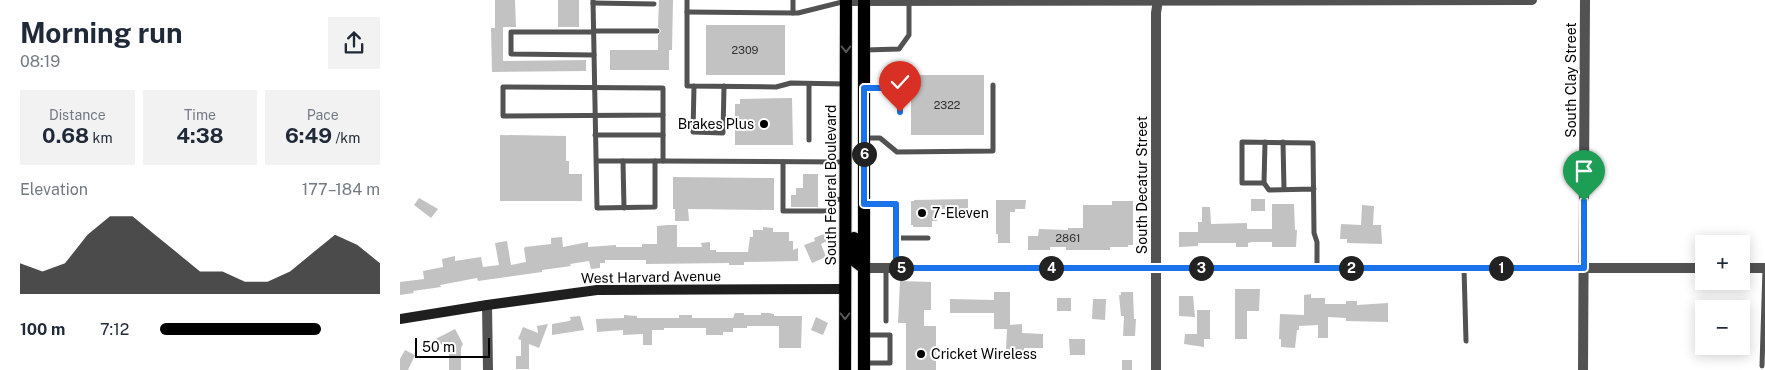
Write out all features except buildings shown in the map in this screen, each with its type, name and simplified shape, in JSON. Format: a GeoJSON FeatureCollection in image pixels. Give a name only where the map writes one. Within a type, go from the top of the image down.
{"type":"FeatureCollection","features":[{"type":"Feature","properties":{"kind":"main road","name":"South Federal Boulevard"},"geometry":{"type":"LineString","coordinates":[[845,370],[846,0]]}},
{"type":"Feature","properties":{"kind":"main road"},"geometry":{"type":"LineString","coordinates":[[863,368],[864,1]]}},
{"type":"Feature","properties":{"kind":"main road"},"geometry":{"type":"LineString","coordinates":[[846,162],[851,172],[853,183],[855,261],[864,268]]}},
{"type":"Feature","properties":{"kind":"main road"},"geometry":{"type":"LineString","coordinates":[[845,289],[854,293],[856,299],[858,355],[863,368]]}},
{"type":"Feature","properties":{"kind":"street"},"geometry":{"type":"LineString","coordinates":[[846,0],[1532,0]]}},
{"type":"Feature","properties":{"kind":"street","name":"South Decatur Street"},"geometry":{"type":"LineString","coordinates":[[1156,370],[1156,13],[1158,0]]}},
{"type":"Feature","properties":{"kind":"street","name":"South Clay Street"},"geometry":{"type":"LineString","coordinates":[[1584,370],[1585,0]]}},
{"type":"Feature","properties":{"kind":"street"},"geometry":{"type":"LineString","coordinates":[[864,268],[1695,268]]}},
{"type":"Feature","properties":{"kind":"street"},"geometry":{"type":"LineString","coordinates":[[1750,268],[1765,268]]}},
{"type":"Feature","properties":{"kind":"street","name":"West Harvard Avenue"},"geometry":{"type":"LineString","coordinates":[[400,319],[597,290],[845,289]]}},
{"type":"Feature","properties":{"kind":"street"},"geometry":{"type":"LineString","coordinates":[[487,305],[488,370]]}},
{"type":"Feature","properties":{"kind":"lane"},"geometry":{"type":"LineString","coordinates":[[687,0],[687,86],[776,87],[791,83],[846,84]]}},
{"type":"Feature","properties":{"kind":"lane"},"geometry":{"type":"LineString","coordinates":[[793,0],[793,13]]}},
{"type":"Feature","properties":{"kind":"lane"},"geometry":{"type":"LineString","coordinates":[[687,12],[793,13],[846,0]]}},
{"type":"Feature","properties":{"kind":"lane"},"geometry":{"type":"LineString","coordinates":[[864,50],[899,49],[909,35],[909,1]]}},
{"type":"Feature","properties":{"kind":"lane"},"geometry":{"type":"LineString","coordinates":[[654,4],[593,2],[596,208],[655,207],[655,161]]}},
{"type":"Feature","properties":{"kind":"lane"},"geometry":{"type":"LineString","coordinates":[[594,55],[511,54],[511,32],[657,31]]}},
{"type":"Feature","properties":{"kind":"lane"},"geometry":{"type":"LineString","coordinates":[[809,84],[809,140]]}},
{"type":"Feature","properties":{"kind":"lane"},"geometry":{"type":"LineString","coordinates":[[864,138],[880,138],[897,152],[993,151],[993,85]]}},
{"type":"Feature","properties":{"kind":"lane"},"geometry":{"type":"LineString","coordinates":[[694,86],[693,132],[723,133],[724,86]]}},
{"type":"Feature","properties":{"kind":"lane"},"geometry":{"type":"LineString","coordinates":[[663,115],[503,116],[503,87],[663,88],[663,115],[663,161]]}},
{"type":"Feature","properties":{"kind":"lane"},"geometry":{"type":"LineString","coordinates":[[864,88],[900,88],[900,112]]}},
{"type":"Feature","properties":{"kind":"lane"},"geometry":{"type":"LineString","coordinates":[[596,135],[663,135]]}},
{"type":"Feature","properties":{"kind":"lane"},"geometry":{"type":"LineString","coordinates":[[1264,183],[1242,183],[1242,142],[1313,143],[1314,233],[1317,242],[1317,268]]}},
{"type":"Feature","properties":{"kind":"lane"},"geometry":{"type":"LineString","coordinates":[[1265,142],[1264,183],[1269,190],[1314,189]]}},
{"type":"Feature","properties":{"kind":"lane"},"geometry":{"type":"LineString","coordinates":[[1284,142],[1284,189]]}},
{"type":"Feature","properties":{"kind":"lane"},"geometry":{"type":"LineString","coordinates":[[596,161],[846,162]]}},
{"type":"Feature","properties":{"kind":"lane"},"geometry":{"type":"LineString","coordinates":[[623,161],[624,208]]}},
{"type":"Feature","properties":{"kind":"lane"},"geometry":{"type":"LineString","coordinates":[[783,162],[783,211],[831,211],[830,200],[846,199]]}},
{"type":"Feature","properties":{"kind":"lane"},"geometry":{"type":"LineString","coordinates":[[864,204],[896,204],[896,238],[890,268],[886,321]]}},
{"type":"Feature","properties":{"kind":"lane"},"geometry":{"type":"LineString","coordinates":[[896,238],[928,238]]}},
{"type":"Feature","properties":{"kind":"lane"},"geometry":{"type":"LineString","coordinates":[[1464,268],[1466,341]]}},
{"type":"Feature","properties":{"kind":"lane"},"geometry":{"type":"LineString","coordinates":[[1762,366],[1765,268]]}},
{"type":"Feature","properties":{"kind":"lane"},"geometry":{"type":"LineString","coordinates":[[863,368],[890,363],[890,335],[864,335]]}},
{"type":"Feature","properties":{"kind":"place","name":"Brakes Plus"},"geometry":{"type":"Point","coordinates":[764,124]}},
{"type":"Feature","properties":{"kind":"place","name":"7-Eleven"},"geometry":{"type":"Point","coordinates":[922,213]}},
{"type":"Feature","properties":{"kind":"place","name":"Cricket Wireless"},"geometry":{"type":"Point","coordinates":[921,354]}},
{"type":"Feature","properties":{"kind":"route"},"geometry":{"type":"LineString","coordinates":[[900,112],[900,88],[864,88],[864,204],[896,204],[896,268],[1584,268],[1584,201]]}}]}
